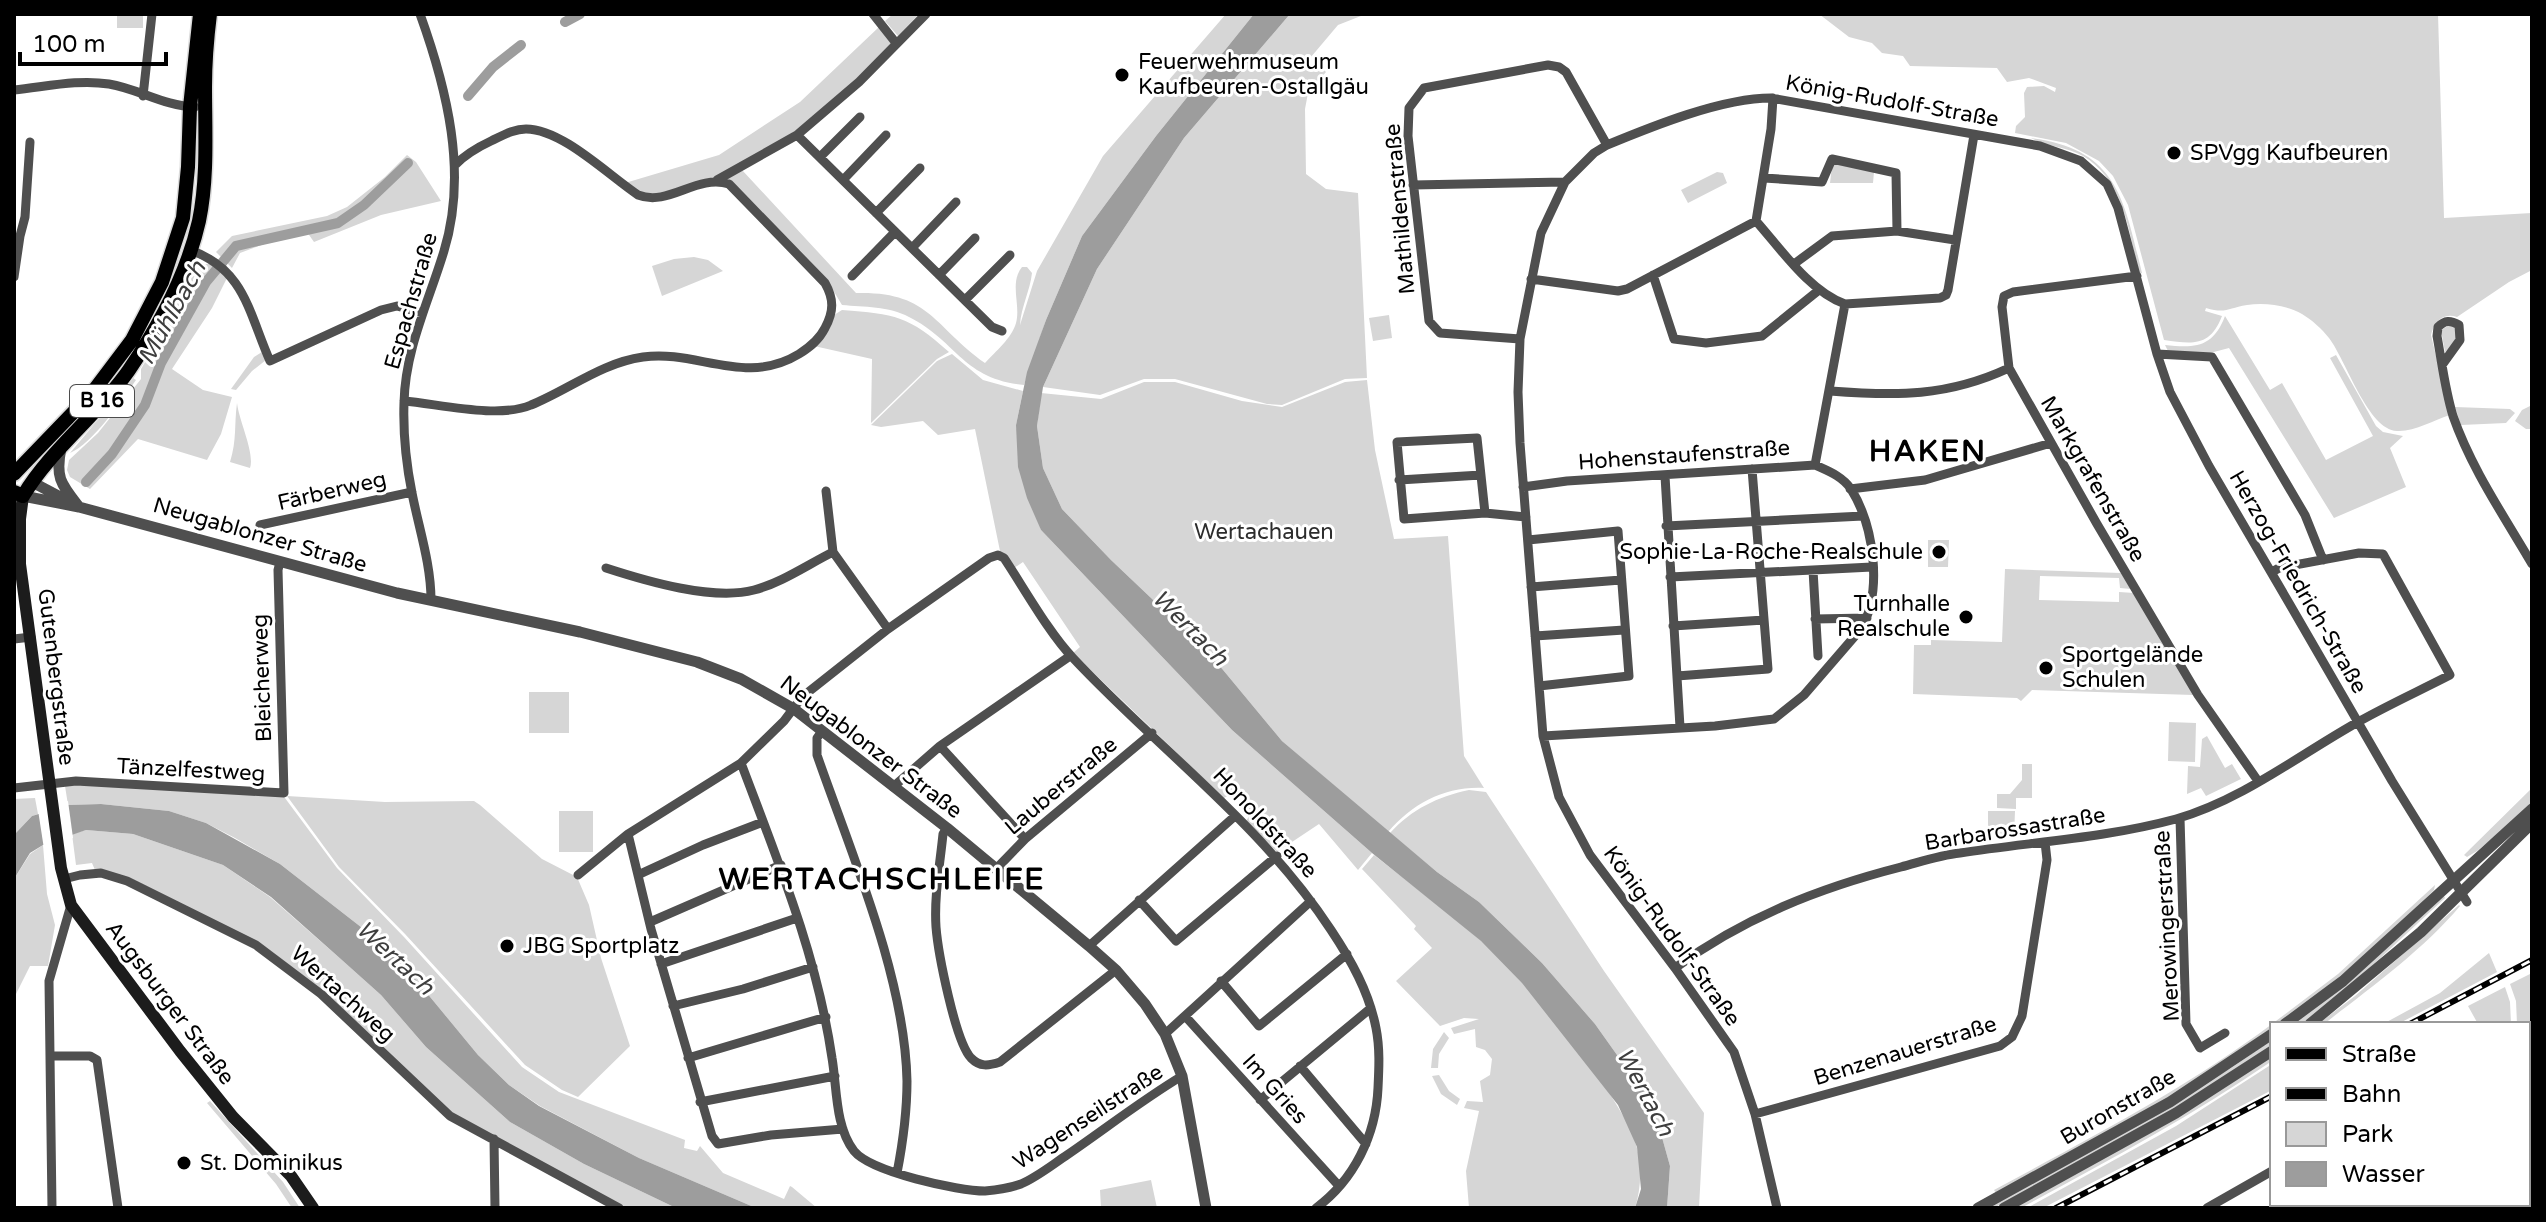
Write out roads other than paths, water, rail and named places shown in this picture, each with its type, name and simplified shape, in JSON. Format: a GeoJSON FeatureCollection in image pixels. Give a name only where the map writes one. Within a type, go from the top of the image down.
{"type":"FeatureCollection","features":[{"type":"Feature","properties":{"kind":"main road","name":"B 16"},"geometry":{"type":"LineString","coordinates":[[32,482],[14,473],[92,393],[132,340],[176,245],[183,218],[200,14]]}},
{"type":"Feature","properties":{"kind":"main road","name":"B 16"},"geometry":{"type":"LineString","coordinates":[[19,494],[129,370],[175,288],[199,221],[210,14]]}},
{"type":"Feature","properties":{"kind":"main road","name":"Gutenbergstraße"},"geometry":{"type":"LineString","coordinates":[[19,494],[20,564]]}},
{"type":"Feature","properties":{"kind":"main road","name":"Gutenbergstraße"},"geometry":{"type":"LineString","coordinates":[[14,541],[31,637],[50,790]]}},
{"type":"Feature","properties":{"kind":"main road","name":"Augsburger Straße"},"geometry":{"type":"LineString","coordinates":[[50,790],[62,874],[71,905],[180,1051],[233,1117],[291,1176],[313,1208]]}},
{"type":"Feature","properties":{"kind":"street"},"geometry":{"type":"LineString","coordinates":[[143,96],[152,14]]}},
{"type":"Feature","properties":{"kind":"street","name":"Espachstraße"},"geometry":{"type":"LineString","coordinates":[[420,14],[435,58],[455,165],[451,226],[408,363],[404,401],[405,447],[430,576],[431,600]]}},
{"type":"Feature","properties":{"kind":"street"},"geometry":{"type":"LineString","coordinates":[[873,14],[896,43]]}},
{"type":"Feature","properties":{"kind":"street"},"geometry":{"type":"LineString","coordinates":[[455,165],[468,152],[511,131],[524,129],[540,130],[557,137],[647,198],[656,199],[717,180],[797,135],[859,82],[926,14]]}},
{"type":"Feature","properties":{"kind":"street","name":"Mathildenstraße"},"geometry":{"type":"LineString","coordinates":[[1520,339],[1440,333],[1429,321],[1408,136],[1409,108],[1424,88],[1548,65],[1559,67],[1566,72],[1607,145]]}},
{"type":"Feature","properties":{"kind":"street"},"geometry":{"type":"LineString","coordinates":[[14,90],[76,83],[110,84],[143,96],[205,108]]}},
{"type":"Feature","properties":{"kind":"street","name":"König-Rudolf-Straße"},"geometry":{"type":"LineString","coordinates":[[1777,1208],[1755,1114],[1734,1052],[1590,855],[1559,797],[1543,736],[1518,413],[1520,339],[1541,233],[1565,182],[1594,153],[1607,145],[1725,103],[1748,98],[1773,98],[2063,152],[2081,161],[2107,184],[2118,208],[2137,276]]}},
{"type":"Feature","properties":{"kind":"street"},"geometry":{"type":"LineString","coordinates":[[1756,221],[1773,98]]}},
{"type":"Feature","properties":{"kind":"street"},"geometry":{"type":"LineString","coordinates":[[820,157],[860,117]]}},
{"type":"Feature","properties":{"kind":"street"},"geometry":{"type":"LineString","coordinates":[[797,135],[992,327],[1002,331]]}},
{"type":"Feature","properties":{"kind":"street"},"geometry":{"type":"LineString","coordinates":[[843,180],[886,135]]}},
{"type":"Feature","properties":{"kind":"street"},"geometry":{"type":"LineString","coordinates":[[1756,221],[1819,290],[1845,304],[1940,298],[1946,295],[1974,135]]}},
{"type":"Feature","properties":{"kind":"street"},"geometry":{"type":"LineString","coordinates":[[14,277],[25,217],[30,142]]}},
{"type":"Feature","properties":{"kind":"street"},"geometry":{"type":"LineString","coordinates":[[1764,178],[1822,182],[1832,159],[1896,173],[1897,231]]}},
{"type":"Feature","properties":{"kind":"street"},"geometry":{"type":"LineString","coordinates":[[876,213],[920,168]]}},
{"type":"Feature","properties":{"kind":"street"},"geometry":{"type":"LineString","coordinates":[[404,401],[512,410],[530,406],[617,362],[644,357],[675,357],[746,368],[769,366],[809,348],[822,335],[833,307],[825,283],[729,184],[717,180]]}},
{"type":"Feature","properties":{"kind":"street"},"geometry":{"type":"LineString","coordinates":[[1413,185],[1565,182]]}},
{"type":"Feature","properties":{"kind":"street"},"geometry":{"type":"LineString","coordinates":[[912,248],[956,202]]}},
{"type":"Feature","properties":{"kind":"street"},"geometry":{"type":"LineString","coordinates":[[1531,279],[1618,291],[1756,221]]}},
{"type":"Feature","properties":{"kind":"street"},"geometry":{"type":"LineString","coordinates":[[1794,264],[1832,236],[1897,231],[1955,240]]}},
{"type":"Feature","properties":{"kind":"street"},"geometry":{"type":"LineString","coordinates":[[852,276],[895,232]]}},
{"type":"Feature","properties":{"kind":"street"},"geometry":{"type":"LineString","coordinates":[[939,275],[975,238]]}},
{"type":"Feature","properties":{"kind":"street"},"geometry":{"type":"LineString","coordinates":[[190,250],[214,259],[230,274],[241,290],[270,361],[381,310],[397,306],[422,313]]}},
{"type":"Feature","properties":{"kind":"street"},"geometry":{"type":"LineString","coordinates":[[965,300],[1010,255]]}},
{"type":"Feature","properties":{"kind":"street"},"geometry":{"type":"LineString","coordinates":[[1653,275],[1674,339],[1698,344],[1762,336],[1819,290]]}},
{"type":"Feature","properties":{"kind":"street","name":"Herzog-Friedrich-Straße"},"geometry":{"type":"LineString","coordinates":[[2137,276],[2170,392],[2207,463],[2464,897]]}},
{"type":"Feature","properties":{"kind":"street","name":"Markgrafenstraße"},"geometry":{"type":"LineString","coordinates":[[2137,276],[2013,292],[2004,296],[2002,307],[2009,368],[2198,695],[2258,781]]}},
{"type":"Feature","properties":{"kind":"street"},"geometry":{"type":"LineString","coordinates":[[1815,465],[1845,304]]}},
{"type":"Feature","properties":{"kind":"street"},"geometry":{"type":"LineString","coordinates":[[2157,354],[2212,357],[2305,515],[2323,560],[2272,572]]}},
{"type":"Feature","properties":{"kind":"street"},"geometry":{"type":"LineString","coordinates":[[2442,365],[2446,391],[2458,427],[2481,477],[2532,564]]}},
{"type":"Feature","properties":{"kind":"street"},"geometry":{"type":"LineString","coordinates":[[1830,391],[1891,396],[1922,394],[1966,385],[2009,368]]}},
{"type":"Feature","properties":{"kind":"street"},"geometry":{"type":"LineString","coordinates":[[1485,513],[1477,438],[1397,442],[1404,519],[1485,513],[1526,517]]}},
{"type":"Feature","properties":{"kind":"street"},"geometry":{"type":"LineString","coordinates":[[1850,489],[1925,480],[2051,443]]}},
{"type":"Feature","properties":{"kind":"street"},"geometry":{"type":"LineString","coordinates":[[61,448],[58,472],[62,485],[79,507]]}},
{"type":"Feature","properties":{"kind":"street","name":"Hohenstaufenstraße"},"geometry":{"type":"LineString","coordinates":[[1523,487],[1567,481],[1815,465],[1835,473],[1850,489],[1863,516],[1872,567],[1872,596],[1867,618],[1850,645],[1804,695],[1774,719],[1543,736]]}},
{"type":"Feature","properties":{"kind":"street"},"geometry":{"type":"LineString","coordinates":[[1677,676],[1768,669],[1752,469]]}},
{"type":"Feature","properties":{"kind":"street"},"geometry":{"type":"LineString","coordinates":[[1399,480],[1481,475]]}},
{"type":"Feature","properties":{"kind":"street"},"geometry":{"type":"LineString","coordinates":[[1665,476],[1680,727]]}},
{"type":"Feature","properties":{"kind":"street","name":"Neugablonzer Straße"},"geometry":{"type":"LineString","coordinates":[[32,482],[79,507]]}},
{"type":"Feature","properties":{"kind":"street"},"geometry":{"type":"LineString","coordinates":[[578,875],[628,834],[741,763],[802,697],[888,629],[833,552],[826,491]]}},
{"type":"Feature","properties":{"kind":"street","name":"Färberweg"},"geometry":{"type":"LineString","coordinates":[[260,525],[412,492]]}},
{"type":"Feature","properties":{"kind":"street","name":"Neugablonzer Straße"},"geometry":{"type":"LineString","coordinates":[[19,494],[431,600],[580,632],[697,662],[741,679],[794,709],[947,828],[1089,946],[1116,970],[1145,1004],[1165,1034],[1182,1076],[1206,1208]]}},
{"type":"Feature","properties":{"kind":"street"},"geometry":{"type":"LineString","coordinates":[[1666,526],[1863,516]]}},
{"type":"Feature","properties":{"kind":"street"},"geometry":{"type":"LineString","coordinates":[[1528,540],[1618,531],[1629,676],[1539,686]]}},
{"type":"Feature","properties":{"kind":"street"},"geometry":{"type":"LineString","coordinates":[[606,568],[677,588],[734,593],[765,586],[833,552]]}},
{"type":"Feature","properties":{"kind":"street","name":"Barbarossastraße"},"geometry":{"type":"LineString","coordinates":[[1675,968],[1702,948],[1777,907],[1830,887],[1938,857],[2180,818],[2258,781],[2359,721],[2450,675],[2383,554],[2359,553],[2323,560]]}},
{"type":"Feature","properties":{"kind":"street","name":"Honoldstraße"},"geometry":{"type":"LineString","coordinates":[[888,629],[994,555],[1004,558],[1070,656],[1277,856],[1311,901],[1347,954],[1371,1008],[1379,1042],[1377,1103],[1366,1144],[1352,1171],[1316,1208]]}},
{"type":"Feature","properties":{"kind":"street","name":"Bleicherweg"},"geometry":{"type":"LineString","coordinates":[[280,562],[284,793]]}},
{"type":"Feature","properties":{"kind":"street"},"geometry":{"type":"LineString","coordinates":[[1670,577],[1872,567]]}},
{"type":"Feature","properties":{"kind":"street"},"geometry":{"type":"LineString","coordinates":[[1813,570],[1818,656]]}},
{"type":"Feature","properties":{"kind":"street"},"geometry":{"type":"LineString","coordinates":[[1531,587],[1621,580]]}},
{"type":"Feature","properties":{"kind":"street"},"geometry":{"type":"LineString","coordinates":[[1815,619],[1867,618]]}},
{"type":"Feature","properties":{"kind":"street"},"geometry":{"type":"LineString","coordinates":[[1673,626],[1764,620]]}},
{"type":"Feature","properties":{"kind":"street"},"geometry":{"type":"LineString","coordinates":[[1535,636],[1624,630]]}},
{"type":"Feature","properties":{"kind":"street"},"geometry":{"type":"LineString","coordinates":[[14,639],[31,637]]}},
{"type":"Feature","properties":{"kind":"street"},"geometry":{"type":"LineString","coordinates":[[893,787],[940,746],[1070,656]]}},
{"type":"Feature","properties":{"kind":"street"},"geometry":{"type":"LineString","coordinates":[[822,731],[817,738],[817,755],[880,940],[895,996],[907,1079],[897,1173]]}},
{"type":"Feature","properties":{"kind":"street","name":"Lauberstraße"},"geometry":{"type":"LineString","coordinates":[[996,869],[1025,839],[1152,733]]}},
{"type":"Feature","properties":{"kind":"street"},"geometry":{"type":"LineString","coordinates":[[940,746],[1025,839]]}},
{"type":"Feature","properties":{"kind":"street"},"geometry":{"type":"LineString","coordinates":[[628,834],[661,964],[712,1136],[718,1144],[843,1129],[826,1017],[813,967],[781,865],[741,763]]}},
{"type":"Feature","properties":{"kind":"street","name":"Tänzelfestweg"},"geometry":{"type":"LineString","coordinates":[[14,788],[50,790],[76,781],[284,793]]}},
{"type":"Feature","properties":{"kind":"street"},"geometry":{"type":"LineString","coordinates":[[2288,1022],[2343,981],[2532,809]]}},
{"type":"Feature","properties":{"kind":"street"},"geometry":{"type":"LineString","coordinates":[[1089,946],[1235,816]]}},
{"type":"Feature","properties":{"kind":"street","name":"Merowingerstraße"},"geometry":{"type":"LineString","coordinates":[[2180,818],[2186,1024],[2200,1048],[2225,1033]]}},
{"type":"Feature","properties":{"kind":"street"},"geometry":{"type":"LineString","coordinates":[[640,874],[763,822]]}},
{"type":"Feature","properties":{"kind":"street"},"geometry":{"type":"LineString","coordinates":[[2312,1022],[2464,897],[2532,823]]}},
{"type":"Feature","properties":{"kind":"street"},"geometry":{"type":"LineString","coordinates":[[947,828],[943,834],[936,925],[941,963],[963,1048],[972,1059],[980,1065],[989,1066],[1000,1062],[1116,970]]}},
{"type":"Feature","properties":{"kind":"street","name":"Benzenauerstraße"},"geometry":{"type":"LineString","coordinates":[[1755,1114],[2000,1046],[2012,1037],[2022,1016],[2047,860],[2045,842]]}},
{"type":"Feature","properties":{"kind":"street"},"geometry":{"type":"LineString","coordinates":[[1139,900],[1176,941],[1277,856]]}},
{"type":"Feature","properties":{"kind":"street"},"geometry":{"type":"LineString","coordinates":[[650,922],[781,865]]}},
{"type":"Feature","properties":{"kind":"street","name":"Wertachweg"},"geometry":{"type":"LineString","coordinates":[[62,874],[101,873],[127,881],[256,945],[321,994],[450,1116],[619,1208]]}},
{"type":"Feature","properties":{"kind":"street"},"geometry":{"type":"LineString","coordinates":[[1165,1034],[1311,901]]}},
{"type":"Feature","properties":{"kind":"street"},"geometry":{"type":"LineString","coordinates":[[52,1208],[49,981],[71,905]]}},
{"type":"Feature","properties":{"kind":"street"},"geometry":{"type":"LineString","coordinates":[[661,964],[797,918]]}},
{"type":"Feature","properties":{"kind":"street"},"geometry":{"type":"LineString","coordinates":[[1221,981],[1259,1026],[1347,954]]}},
{"type":"Feature","properties":{"kind":"street"},"geometry":{"type":"LineString","coordinates":[[673,1006],[743,989],[813,967]]}},
{"type":"Feature","properties":{"kind":"street"},"geometry":{"type":"LineString","coordinates":[[1260,1100],[1371,1008]]}},
{"type":"Feature","properties":{"kind":"street","name":"Im Gries"},"geometry":{"type":"LineString","coordinates":[[1185,1016],[1339,1186]]}},
{"type":"Feature","properties":{"kind":"street"},"geometry":{"type":"LineString","coordinates":[[688,1058],[826,1017]]}},
{"type":"Feature","properties":{"kind":"street","name":"Buronstraße"},"geometry":{"type":"LineString","coordinates":[[1978,1208],[2170,1102],[2270,1035]]}},
{"type":"Feature","properties":{"kind":"street","name":"Buronstraße"},"geometry":{"type":"LineString","coordinates":[[2004,1208],[2176,1113],[2270,1052]]}},
{"type":"Feature","properties":{"kind":"street"},"geometry":{"type":"LineString","coordinates":[[52,1056],[90,1056],[97,1060],[118,1208]]}},
{"type":"Feature","properties":{"kind":"street"},"geometry":{"type":"LineString","coordinates":[[1300,1066],[1366,1144]]}},
{"type":"Feature","properties":{"kind":"street"},"geometry":{"type":"LineString","coordinates":[[700,1102],[835,1076]]}},
{"type":"Feature","properties":{"kind":"street","name":"Wagenseilstraße"},"geometry":{"type":"LineString","coordinates":[[843,1129],[853,1150],[865,1162],[943,1184],[984,1191],[1008,1188],[1049,1167],[1182,1076]]}},
{"type":"Feature","properties":{"kind":"street"},"geometry":{"type":"LineString","coordinates":[[494,1139],[495,1208]]}},
{"type":"Feature","properties":{"kind":"street"},"geometry":{"type":"LineString","coordinates":[[2207,1208],[2270,1172]]}},
{"type":"Feature","properties":{"kind":"water","name":"Wertach"},"geometry":{"type":"Polygon","coordinates":[[[1254,14],[1290,14],[1184,138],[1097,269],[1043,387],[1037,426],[1043,468],[1062,509],[1209,653],[1282,741],[1437,872],[1479,902],[1542,963],[1595,1024],[1622,1062],[1640,1077],[1670,1166],[1667,1208],[1635,1208],[1641,1189],[1637,1147],[1618,1105],[1522,983],[1481,941],[1372,853],[1232,730],[1041,530],[1027,498],[1018,467],[1016,425],[1027,372],[1082,236],[1156,136],[1254,14]]]}},
{"type":"Feature","properties":{"kind":"water","name":"Wertach"},"geometry":{"type":"Polygon","coordinates":[[[101,804],[169,811],[206,823],[280,864],[393,952],[478,1055],[509,1085],[539,1106],[639,1158],[756,1208],[676,1208],[584,1164],[510,1122],[426,1047],[381,995],[271,897],[223,865],[133,834],[86,830],[43,845],[30,853],[14,879],[14,835],[32,816],[68,805],[101,804]]]}},
{"type":"Feature","properties":{"kind":"waterway","name":"Mühlbach"},"geometry":{"type":"LineString","coordinates":[[565,22],[580,14]]}},
{"type":"Feature","properties":{"kind":"waterway","name":"Mühlbach"},"geometry":{"type":"LineString","coordinates":[[468,96],[493,67],[521,45]]}},
{"type":"Feature","properties":{"kind":"waterway","name":"Mühlbach"},"geometry":{"type":"LineString","coordinates":[[86,482],[112,454],[145,405],[161,363],[206,282],[236,246],[338,223],[364,205],[408,163]]}},
{"type":"Feature","properties":{"kind":"railway"},"geometry":{"type":"LineString","coordinates":[[2414,1022],[2532,960]]}},
{"type":"Feature","properties":{"kind":"railway"},"geometry":{"type":"LineString","coordinates":[[2056,1208],[2270,1097]]}},
{"type":"Feature","properties":{"kind":"place","name":"Feuerwehrmuseum Kaufbeuren-Ostallgäu"},"geometry":{"type":"Point","coordinates":[1122,75]}},
{"type":"Feature","properties":{"kind":"place","name":"SPVgg Kaufbeuren"},"geometry":{"type":"Point","coordinates":[2174,153]}},
{"type":"Feature","properties":{"kind":"place","name":"Sophie-La-Roche-Realschule"},"geometry":{"type":"Point","coordinates":[1939,552]}},
{"type":"Feature","properties":{"kind":"place","name":"Turnhalle Realschule"},"geometry":{"type":"Point","coordinates":[1966,617]}},
{"type":"Feature","properties":{"kind":"place","name":"Sportgelände Schulen"},"geometry":{"type":"Point","coordinates":[2046,668]}},
{"type":"Feature","properties":{"kind":"place","name":"JBG Sportplatz"},"geometry":{"type":"Point","coordinates":[507,946]}},
{"type":"Feature","properties":{"kind":"place","name":"St. Dominikus"},"geometry":{"type":"Point","coordinates":[184,1163]}},
{"type":"Feature","properties":{"kind":"district","name":"HAKEN"},"geometry":{"type":"Point","coordinates":[1928,451]}},
{"type":"Feature","properties":{"kind":"district","name":"WERTACHSCHLEIFE"},"geometry":{"type":"Point","coordinates":[882,879]}},
{"type":"Feature","properties":{"kind":"park label","name":"Wertachauen"},"geometry":{"type":"Point","coordinates":[1264,532]}}]}
